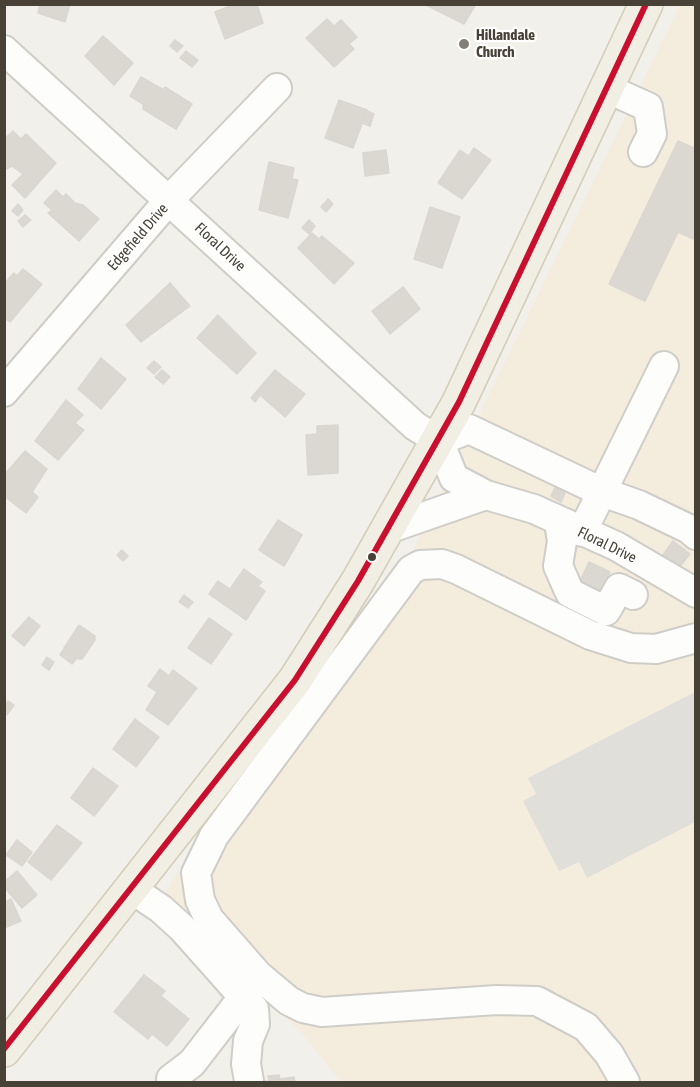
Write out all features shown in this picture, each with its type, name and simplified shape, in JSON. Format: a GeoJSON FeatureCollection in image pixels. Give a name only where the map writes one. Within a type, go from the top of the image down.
{"type":"FeatureCollection","features":[{"type":"Feature","properties":{"kind":"main road"},"geometry":{"type":"LineString","coordinates":[[8,1037],[130,888],[294,680],[388,529],[439,441],[608,89],[646,4]]}},
{"type":"Feature","properties":{"kind":"street","name":"Floral Drive"},"geometry":{"type":"LineString","coordinates":[[4,50],[415,426],[439,441],[454,478],[486,495],[534,509],[616,546],[696,593]]}},
{"type":"Feature","properties":{"kind":"street","name":"Edgefield Drive"},"geometry":{"type":"LineString","coordinates":[[4,392],[169,200],[277,88]]}},
{"type":"Feature","properties":{"kind":"street"},"geometry":{"type":"LineString","coordinates":[[608,89],[648,107],[652,134],[643,152]]}},
{"type":"Feature","properties":{"kind":"street"},"geometry":{"type":"LineString","coordinates":[[633,595],[619,588],[606,611],[570,593],[558,566],[562,541],[571,527],[602,492],[664,366]]}},
{"type":"Feature","properties":{"kind":"street"},"geometry":{"type":"LineString","coordinates":[[439,441],[469,429],[602,492],[639,505],[689,528],[696,535]]}},
{"type":"Feature","properties":{"kind":"street"},"geometry":{"type":"LineString","coordinates":[[388,529],[486,495]]}},
{"type":"Feature","properties":{"kind":"street"},"geometry":{"type":"LineString","coordinates":[[625,1083],[609,1054],[586,1027],[537,1001],[496,999],[322,1012],[289,1002],[258,975],[209,919],[198,892],[196,873],[214,836],[411,570],[420,565],[442,564],[456,569],[590,636],[632,648],[656,649],[696,638]]}},
{"type":"Feature","properties":{"kind":"street"},"geometry":{"type":"LineString","coordinates":[[130,888],[182,928],[254,1009],[255,1024],[248,1067],[212,1038]]}},
{"type":"Feature","properties":{"kind":"street"},"geometry":{"type":"LineString","coordinates":[[171,1079],[192,1063],[243,997]]}},
{"type":"Feature","properties":{"kind":"shaded area"},"geometry":{"type":"Polygon","coordinates":[[[680,5],[695,5],[695,1082],[341,1082],[301,1032],[161,900],[228,793],[413,550],[680,5]]]}},
{"type":"Feature","properties":{"kind":"shaded area"},"geometry":{"type":"Polygon","coordinates":[[[695,692],[695,822],[587,878],[579,862],[559,871],[523,801],[536,794],[528,778],[695,692]]]}},
{"type":"Feature","properties":{"kind":"building"},"geometry":{"type":"Polygon","coordinates":[[[40,4],[70,4],[65,22],[38,13],[40,4]]]}},
{"type":"Feature","properties":{"kind":"building"},"geometry":{"type":"Polygon","coordinates":[[[235,4],[257,4],[263,23],[225,39],[215,12],[235,4]]]}},
{"type":"Feature","properties":{"kind":"building"},"geometry":{"type":"Polygon","coordinates":[[[424,4],[476,4],[464,24],[424,4]]]}},
{"type":"Feature","properties":{"kind":"building"},"geometry":{"type":"Polygon","coordinates":[[[327,19],[334,26],[341,20],[357,37],[349,44],[354,49],[334,67],[306,38],[327,19]]]}},
{"type":"Feature","properties":{"kind":"building"},"geometry":{"type":"Polygon","coordinates":[[[103,36],[133,63],[114,85],[85,56],[103,36]]]}},
{"type":"Feature","properties":{"kind":"building"},"geometry":{"type":"Polygon","coordinates":[[[175,40],[183,46],[177,52],[170,46],[175,40]]]}},
{"type":"Feature","properties":{"kind":"building"},"geometry":{"type":"Polygon","coordinates":[[[186,51],[198,60],[192,67],[180,58],[186,51]]]}},
{"type":"Feature","properties":{"kind":"building"},"geometry":{"type":"Polygon","coordinates":[[[141,77],[164,90],[165,87],[192,104],[176,129],[143,109],[143,104],[130,96],[141,77]]]}},
{"type":"Feature","properties":{"kind":"building"},"geometry":{"type":"Polygon","coordinates":[[[339,100],[367,110],[353,148],[325,138],[339,100]]]}},
{"type":"Feature","properties":{"kind":"building"},"geometry":{"type":"Polygon","coordinates":[[[367,111],[374,114],[370,126],[362,123],[367,111]]]}},
{"type":"Feature","properties":{"kind":"building"},"geometry":{"type":"Polygon","coordinates":[[[13,131],[21,139],[26,134],[56,163],[25,198],[12,185],[23,174],[12,166],[4,170],[4,139],[13,131]]]}},
{"type":"Feature","properties":{"kind":"building"},"geometry":{"type":"Polygon","coordinates":[[[678,141],[696,149],[696,240],[678,232],[645,301],[609,284],[678,141]]]}},
{"type":"Feature","properties":{"kind":"building"},"geometry":{"type":"Polygon","coordinates":[[[474,148],[491,160],[462,199],[438,183],[460,150],[469,156],[474,148]]]}},
{"type":"Feature","properties":{"kind":"building"},"geometry":{"type":"Polygon","coordinates":[[[386,150],[389,173],[365,176],[363,153],[386,150]]]}},
{"type":"Feature","properties":{"kind":"building"},"geometry":{"type":"Polygon","coordinates":[[[269,162],[294,168],[292,179],[298,180],[288,218],[259,210],[269,162]]]}},
{"type":"Feature","properties":{"kind":"building"},"geometry":{"type":"Polygon","coordinates":[[[56,190],[63,197],[66,194],[75,203],[83,205],[99,219],[79,241],[48,213],[52,210],[44,203],[56,190]]]}},
{"type":"Feature","properties":{"kind":"building"},"geometry":{"type":"Polygon","coordinates":[[[328,199],[333,204],[326,212],[321,207],[328,199]]]}},
{"type":"Feature","properties":{"kind":"building"},"geometry":{"type":"Polygon","coordinates":[[[18,204],[23,210],[18,216],[12,211],[18,204]]]}},
{"type":"Feature","properties":{"kind":"building"},"geometry":{"type":"Polygon","coordinates":[[[430,207],[460,217],[442,268],[414,259],[430,207]]]}},
{"type":"Feature","properties":{"kind":"building"},"geometry":{"type":"Polygon","coordinates":[[[25,215],[31,220],[23,227],[18,221],[25,215]]]}},
{"type":"Feature","properties":{"kind":"building"},"geometry":{"type":"Polygon","coordinates":[[[309,220],[315,226],[309,234],[302,228],[309,220]]]}},
{"type":"Feature","properties":{"kind":"building"},"geometry":{"type":"Polygon","coordinates":[[[312,233],[319,239],[322,236],[354,263],[334,284],[298,248],[312,233]]]}},
{"type":"Feature","properties":{"kind":"building"},"geometry":{"type":"Polygon","coordinates":[[[23,269],[42,284],[10,322],[4,318],[4,284],[14,273],[17,276],[23,269]]]}},
{"type":"Feature","properties":{"kind":"building"},"geometry":{"type":"Polygon","coordinates":[[[170,283],[190,306],[141,342],[126,325],[170,283]]]}},
{"type":"Feature","properties":{"kind":"building"},"geometry":{"type":"Polygon","coordinates":[[[403,287],[420,309],[390,334],[372,311],[403,287]]]}},
{"type":"Feature","properties":{"kind":"building"},"geometry":{"type":"Polygon","coordinates":[[[218,315],[256,353],[237,374],[197,338],[218,315]]]}},
{"type":"Feature","properties":{"kind":"building"},"geometry":{"type":"Polygon","coordinates":[[[101,358],[126,379],[101,409],[78,389],[101,358]]]}},
{"type":"Feature","properties":{"kind":"building"},"geometry":{"type":"Polygon","coordinates":[[[154,361],[161,367],[154,374],[147,368],[154,361]]]}},
{"type":"Feature","properties":{"kind":"building"},"geometry":{"type":"Polygon","coordinates":[[[162,370],[170,377],[163,384],[155,377],[162,370]]]}},
{"type":"Feature","properties":{"kind":"building"},"geometry":{"type":"Polygon","coordinates":[[[275,370],[305,394],[285,417],[260,395],[255,402],[251,398],[275,370]]]}},
{"type":"Feature","properties":{"kind":"building"},"geometry":{"type":"Polygon","coordinates":[[[66,400],[83,415],[75,423],[84,430],[58,460],[35,441],[66,400]]]}},
{"type":"Feature","properties":{"kind":"building"},"geometry":{"type":"Polygon","coordinates":[[[338,425],[338,473],[308,475],[306,435],[317,434],[317,426],[338,425]]]}},
{"type":"Feature","properties":{"kind":"building"},"geometry":{"type":"Polygon","coordinates":[[[25,451],[47,469],[32,492],[38,497],[26,513],[4,496],[5,474],[25,451]]]}},
{"type":"Feature","properties":{"kind":"building"},"geometry":{"type":"Polygon","coordinates":[[[555,488],[565,493],[561,502],[551,496],[555,488]]]}},
{"type":"Feature","properties":{"kind":"building"},"geometry":{"type":"Polygon","coordinates":[[[278,520],[302,535],[284,566],[259,550],[278,520]]]}},
{"type":"Feature","properties":{"kind":"building"},"geometry":{"type":"Polygon","coordinates":[[[673,541],[690,554],[677,570],[661,558],[673,541]]]}},
{"type":"Feature","properties":{"kind":"building"},"geometry":{"type":"Polygon","coordinates":[[[122,550],[128,556],[123,561],[117,555],[122,550]]]}},
{"type":"Feature","properties":{"kind":"building"},"geometry":{"type":"Polygon","coordinates":[[[589,562],[610,572],[599,595],[578,585],[589,562]]]}},
{"type":"Feature","properties":{"kind":"building"},"geometry":{"type":"Polygon","coordinates":[[[244,569],[262,582],[258,586],[265,591],[246,620],[209,594],[218,581],[230,589],[244,569]]]}},
{"type":"Feature","properties":{"kind":"building"},"geometry":{"type":"Polygon","coordinates":[[[184,595],[193,602],[188,608],[179,602],[184,595]]]}},
{"type":"Feature","properties":{"kind":"building"},"geometry":{"type":"Polygon","coordinates":[[[29,617],[40,626],[24,646],[12,636],[29,617]]]}},
{"type":"Feature","properties":{"kind":"building"},"geometry":{"type":"Polygon","coordinates":[[[209,618],[232,634],[211,664],[188,648],[209,618]]]}},
{"type":"Feature","properties":{"kind":"building"},"geometry":{"type":"Polygon","coordinates":[[[79,625],[95,636],[95,640],[82,659],[64,648],[79,625]]]}},
{"type":"Feature","properties":{"kind":"building"},"geometry":{"type":"Polygon","coordinates":[[[64,649],[77,658],[72,664],[60,655],[64,649]]]}},
{"type":"Feature","properties":{"kind":"building"},"geometry":{"type":"Polygon","coordinates":[[[47,657],[54,662],[49,670],[42,665],[47,657]]]}},
{"type":"Feature","properties":{"kind":"building"},"geometry":{"type":"Polygon","coordinates":[[[160,669],[169,676],[173,670],[197,688],[168,725],[146,710],[157,692],[148,686],[160,669]]]}},
{"type":"Feature","properties":{"kind":"building"},"geometry":{"type":"Polygon","coordinates":[[[8,701],[14,705],[7,715],[4,706],[8,701]]]}},
{"type":"Feature","properties":{"kind":"building"},"geometry":{"type":"Polygon","coordinates":[[[135,719],[159,737],[136,767],[113,749],[135,719]]]}},
{"type":"Feature","properties":{"kind":"building"},"geometry":{"type":"Polygon","coordinates":[[[93,768],[118,786],[94,816],[71,798],[93,768]]]}},
{"type":"Feature","properties":{"kind":"building"},"geometry":{"type":"Polygon","coordinates":[[[57,825],[82,843],[51,880],[28,862],[57,825]]]}},
{"type":"Feature","properties":{"kind":"building"},"geometry":{"type":"Polygon","coordinates":[[[17,840],[32,852],[22,866],[6,855],[17,840]]]}},
{"type":"Feature","properties":{"kind":"building"},"geometry":{"type":"Polygon","coordinates":[[[17,871],[37,895],[22,908],[4,887],[4,882],[17,871]]]}},
{"type":"Feature","properties":{"kind":"building"},"geometry":{"type":"Polygon","coordinates":[[[11,899],[21,921],[4,928],[4,903],[11,899]]]}},
{"type":"Feature","properties":{"kind":"building"},"geometry":{"type":"Polygon","coordinates":[[[144,975],[165,991],[161,996],[189,1019],[167,1046],[152,1034],[148,1039],[114,1012],[144,975]]]}},
{"type":"Feature","properties":{"kind":"building"},"geometry":{"type":"Polygon","coordinates":[[[279,1075],[280,1079],[294,1077],[295,1082],[258,1082],[269,1081],[268,1076],[279,1075]]]}},
{"type":"Feature","properties":{"kind":"transit line"},"geometry":{"type":"LineString","coordinates":[[4,1049],[295,680],[358,581],[459,402],[646,4]]}},
{"type":"Feature","properties":{"kind":"place","name":"Hillandale Church"},"geometry":{"type":"Point","coordinates":[464,44]}}]}
